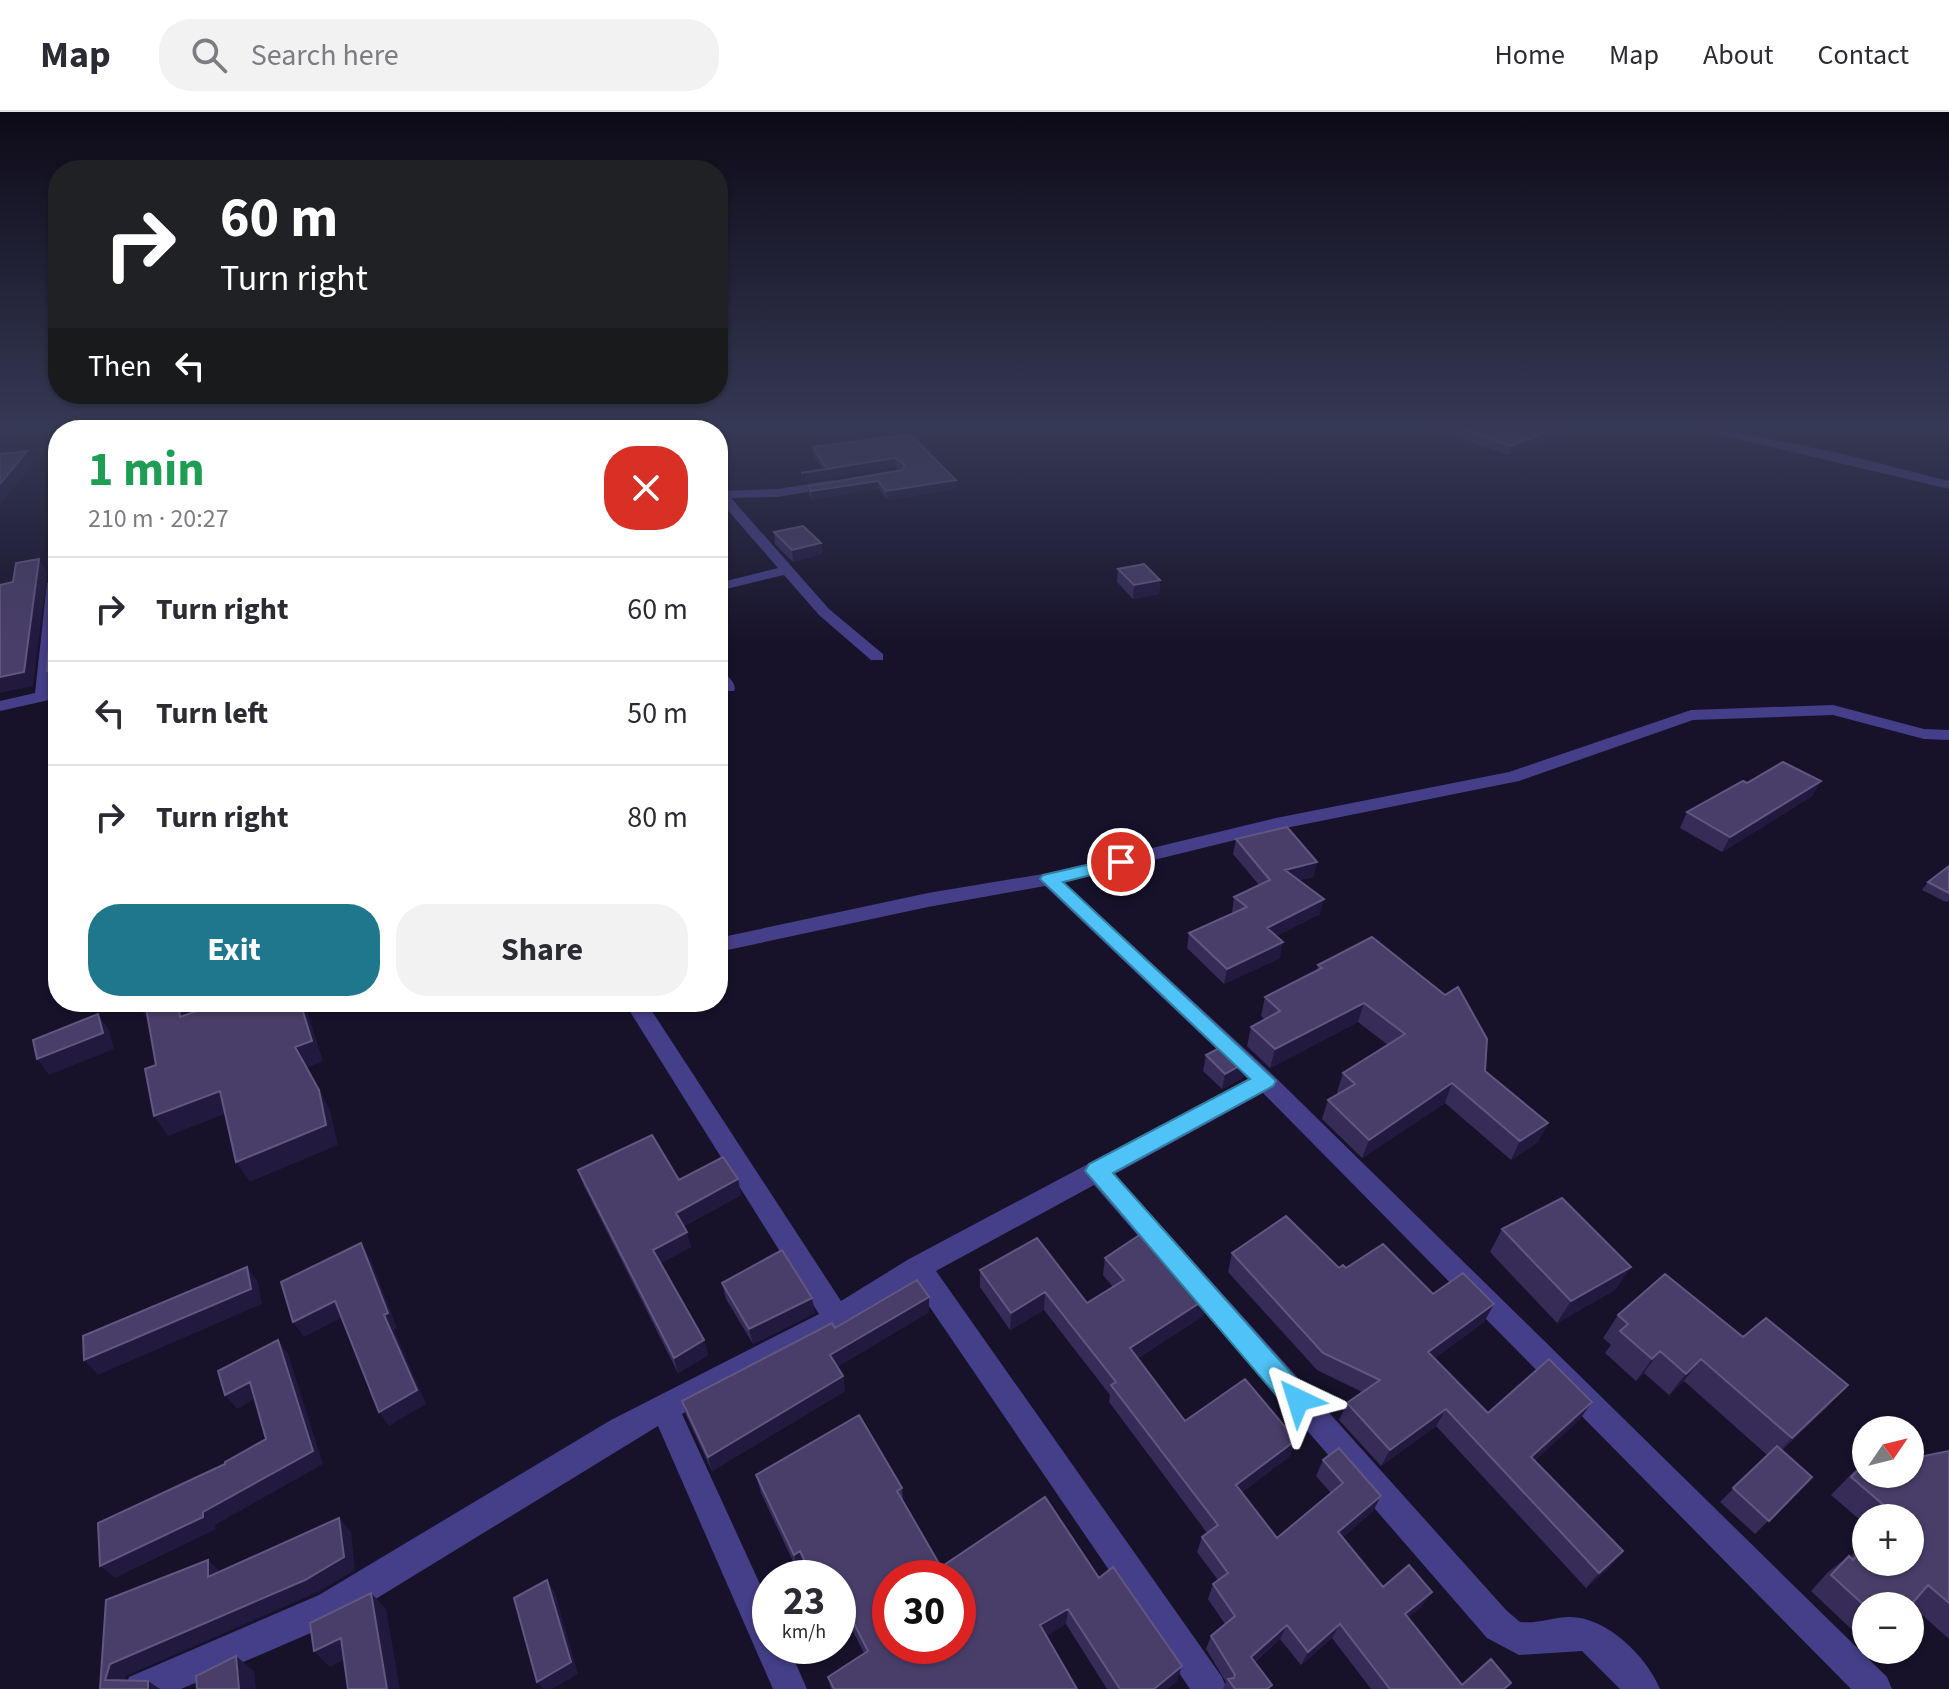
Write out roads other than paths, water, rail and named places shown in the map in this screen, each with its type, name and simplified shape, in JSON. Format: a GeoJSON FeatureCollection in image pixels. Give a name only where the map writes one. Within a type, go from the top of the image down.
{"type":"FeatureCollection","features":[{"type":"Feature","properties":{"kind":"street"},"geometry":{"type":"LineString","coordinates":[[728,504],[824,612],[877,657]]}},
{"type":"Feature","properties":{"kind":"street"},"geometry":{"type":"LineString","coordinates":[[728,584],[786,570]]}},
{"type":"Feature","properties":{"kind":"street"},"geometry":{"type":"LineString","coordinates":[[0,706],[48,695]]}},
{"type":"Feature","properties":{"kind":"street"},"geometry":{"type":"LineString","coordinates":[[728,943],[928,900],[1049,879],[1276,824],[1513,777],[1691,715],[1833,710],[1925,733],[1949,735]]}},
{"type":"Feature","properties":{"kind":"street"},"geometry":{"type":"LineString","coordinates":[[1049,879],[1265,1081],[1875,1689]]}},
{"type":"Feature","properties":{"kind":"street"},"geometry":{"type":"LineString","coordinates":[[641,1012],[837,1319]]}},
{"type":"Feature","properties":{"kind":"street"},"geometry":{"type":"LineString","coordinates":[[141,1689],[331,1607],[621,1430],[837,1319],[918,1267],[1265,1081]]}},
{"type":"Feature","properties":{"kind":"street"},"geometry":{"type":"LineString","coordinates":[[1097,1171],[1479,1607],[1511,1635],[1526,1641],[1561,1633],[1585,1636],[1610,1653],[1643,1689]]}},
{"type":"Feature","properties":{"kind":"street"},"geometry":{"type":"LineString","coordinates":[[918,1267],[1210,1689]]}},
{"type":"Feature","properties":{"kind":"street"},"geometry":{"type":"LineString","coordinates":[[665,1408],[752,1604]]}},
{"type":"Feature","properties":{"kind":"street"},"geometry":{"type":"LineString","coordinates":[[779,1664],[790,1689]]}}]}
